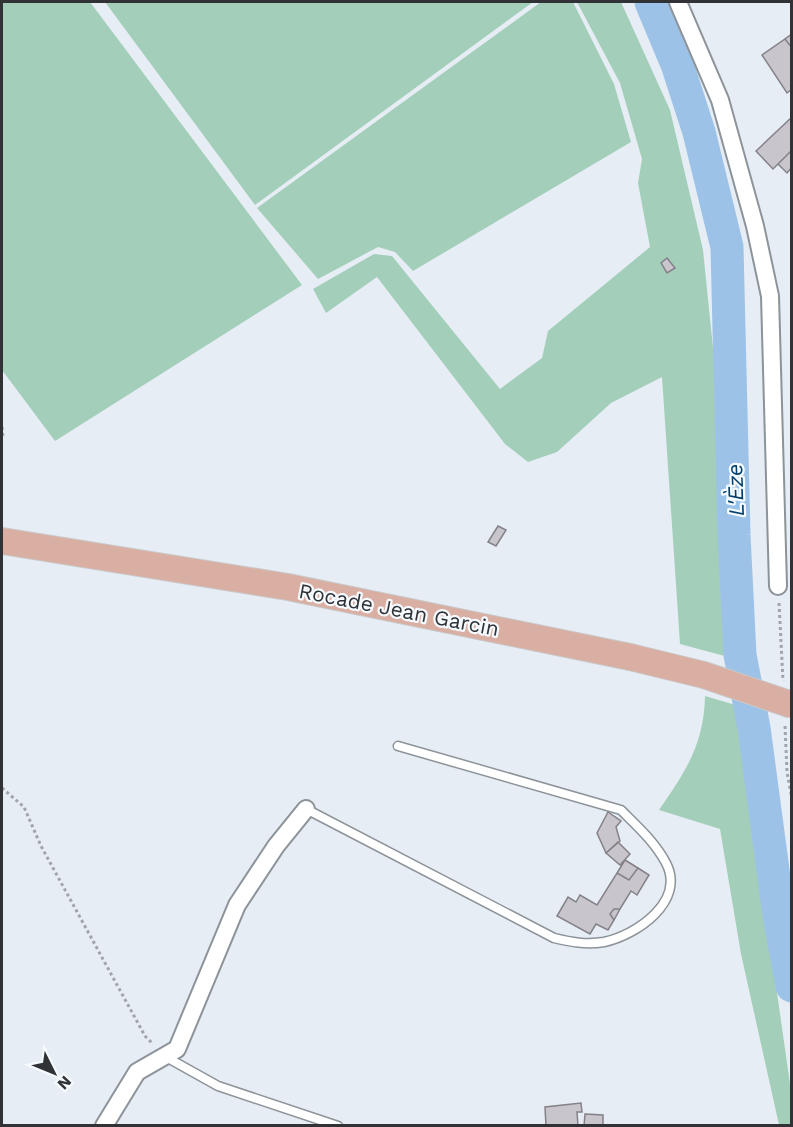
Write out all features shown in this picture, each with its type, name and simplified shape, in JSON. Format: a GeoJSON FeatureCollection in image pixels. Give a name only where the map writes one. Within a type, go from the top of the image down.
{"type":"FeatureCollection","features":[{"type":"Feature","properties":{"kind":"main road","name":"Rocade Jean Garcin"},"geometry":{"type":"LineString","coordinates":[[2,542],[288,587],[630,657],[704,675],[792,705]]}},
{"type":"Feature","properties":{"kind":"street"},"geometry":{"type":"LineString","coordinates":[[678,2],[720,100],[755,226],[770,296],[778,586]]}},
{"type":"Feature","properties":{"kind":"street"},"geometry":{"type":"LineString","coordinates":[[104,1125],[137,1072],[177,1049],[237,905],[276,846],[306,809]]}},
{"type":"Feature","properties":{"kind":"lane"},"geometry":{"type":"LineString","coordinates":[[306,809],[554,938],[581,944],[605,942],[646,922],[664,904],[671,888],[666,864],[643,832],[621,810],[398,746]]}},
{"type":"Feature","properties":{"kind":"lane"},"geometry":{"type":"LineString","coordinates":[[166,1057],[218,1086],[338,1125]]}},
{"type":"Feature","properties":{"kind":"path"},"geometry":{"type":"LineString","coordinates":[[2,427],[3,437]]}},
{"type":"Feature","properties":{"kind":"path"},"geometry":{"type":"LineString","coordinates":[[787,772],[792,799]]}},
{"type":"Feature","properties":{"kind":"path"},"geometry":{"type":"LineString","coordinates":[[2,788],[24,807],[41,846],[110,975],[145,1036],[166,1057]]}},
{"type":"Feature","properties":{"kind":"green space"},"geometry":{"type":"Polygon","coordinates":[[[2,2],[90,2],[302,285],[55,441],[2,370],[2,2]]]}},
{"type":"Feature","properties":{"kind":"green space"},"geometry":{"type":"Polygon","coordinates":[[[105,2],[533,2],[255,205],[105,2]]]}},
{"type":"Feature","properties":{"kind":"green space"},"geometry":{"type":"Polygon","coordinates":[[[541,2],[573,2],[614,84],[631,142],[413,271],[395,252],[378,247],[318,279],[257,208],[541,2]]]}},
{"type":"Feature","properties":{"kind":"green space"},"geometry":{"type":"Polygon","coordinates":[[[577,2],[621,2],[670,110],[703,250],[722,436],[733,617],[732,658],[680,644],[662,377],[611,403],[557,452],[528,462],[505,444],[377,277],[326,313],[313,289],[374,254],[392,256],[500,389],[542,358],[548,331],[650,247],[638,183],[642,159],[620,83],[577,2]]]}},
{"type":"Feature","properties":{"kind":"green space"},"geometry":{"type":"Polygon","coordinates":[[[705,696],[739,706],[745,768],[791,1091],[791,1125],[779,1125],[741,954],[720,829],[659,810],[692,756],[701,729],[705,696]]]}},
{"type":"Feature","properties":{"kind":"building"},"geometry":{"type":"Polygon","coordinates":[[[792,34],[792,48],[785,39],[792,34]]]}},
{"type":"Feature","properties":{"kind":"building"},"geometry":{"type":"Polygon","coordinates":[[[785,39],[792,48],[792,89],[787,93],[762,55],[785,39]]]}},
{"type":"Feature","properties":{"kind":"building"},"geometry":{"type":"Polygon","coordinates":[[[792,117],[792,150],[773,169],[756,151],[792,117]]]}},
{"type":"Feature","properties":{"kind":"building"},"geometry":{"type":"Polygon","coordinates":[[[792,150],[792,167],[787,173],[778,164],[792,150]]]}},
{"type":"Feature","properties":{"kind":"building"},"geometry":{"type":"Polygon","coordinates":[[[667,258],[675,268],[667,273],[661,263],[667,258]]]}},
{"type":"Feature","properties":{"kind":"building"},"geometry":{"type":"Polygon","coordinates":[[[498,526],[506,530],[496,546],[488,542],[498,526]]]}},
{"type":"Feature","properties":{"kind":"building"},"geometry":{"type":"Polygon","coordinates":[[[608,812],[621,821],[616,827],[620,841],[606,853],[597,833],[608,812]]]}},
{"type":"Feature","properties":{"kind":"building"},"geometry":{"type":"Polygon","coordinates":[[[618,842],[630,854],[620,865],[606,853],[618,842]]]}},
{"type":"Feature","properties":{"kind":"building"},"geometry":{"type":"Polygon","coordinates":[[[625,860],[638,868],[629,880],[617,873],[625,860]]]}},
{"type":"Feature","properties":{"kind":"building"},"geometry":{"type":"Polygon","coordinates":[[[638,868],[649,875],[637,895],[631,891],[620,909],[614,909],[610,914],[614,920],[608,930],[596,924],[590,934],[557,916],[568,897],[576,902],[580,895],[597,905],[617,873],[629,880],[638,868]]]}},
{"type":"Feature","properties":{"kind":"building"},"geometry":{"type":"Polygon","coordinates":[[[614,909],[620,909],[614,920],[610,914],[614,909]]]}},
{"type":"Feature","properties":{"kind":"building"},"geometry":{"type":"Polygon","coordinates":[[[581,1103],[582,1112],[577,1112],[578,1126],[546,1126],[545,1107],[581,1103]]]}},
{"type":"Feature","properties":{"kind":"building"},"geometry":{"type":"Polygon","coordinates":[[[585,1114],[603,1115],[603,1126],[584,1126],[585,1114]]]}},
{"type":"Feature","properties":{"kind":"waterway","name":"L'Èze"},"geometry":{"type":"LineString","coordinates":[[651,2],[677,64],[699,132],[727,247],[734,535],[740,655],[754,728],[779,915],[792,986]]}}]}
